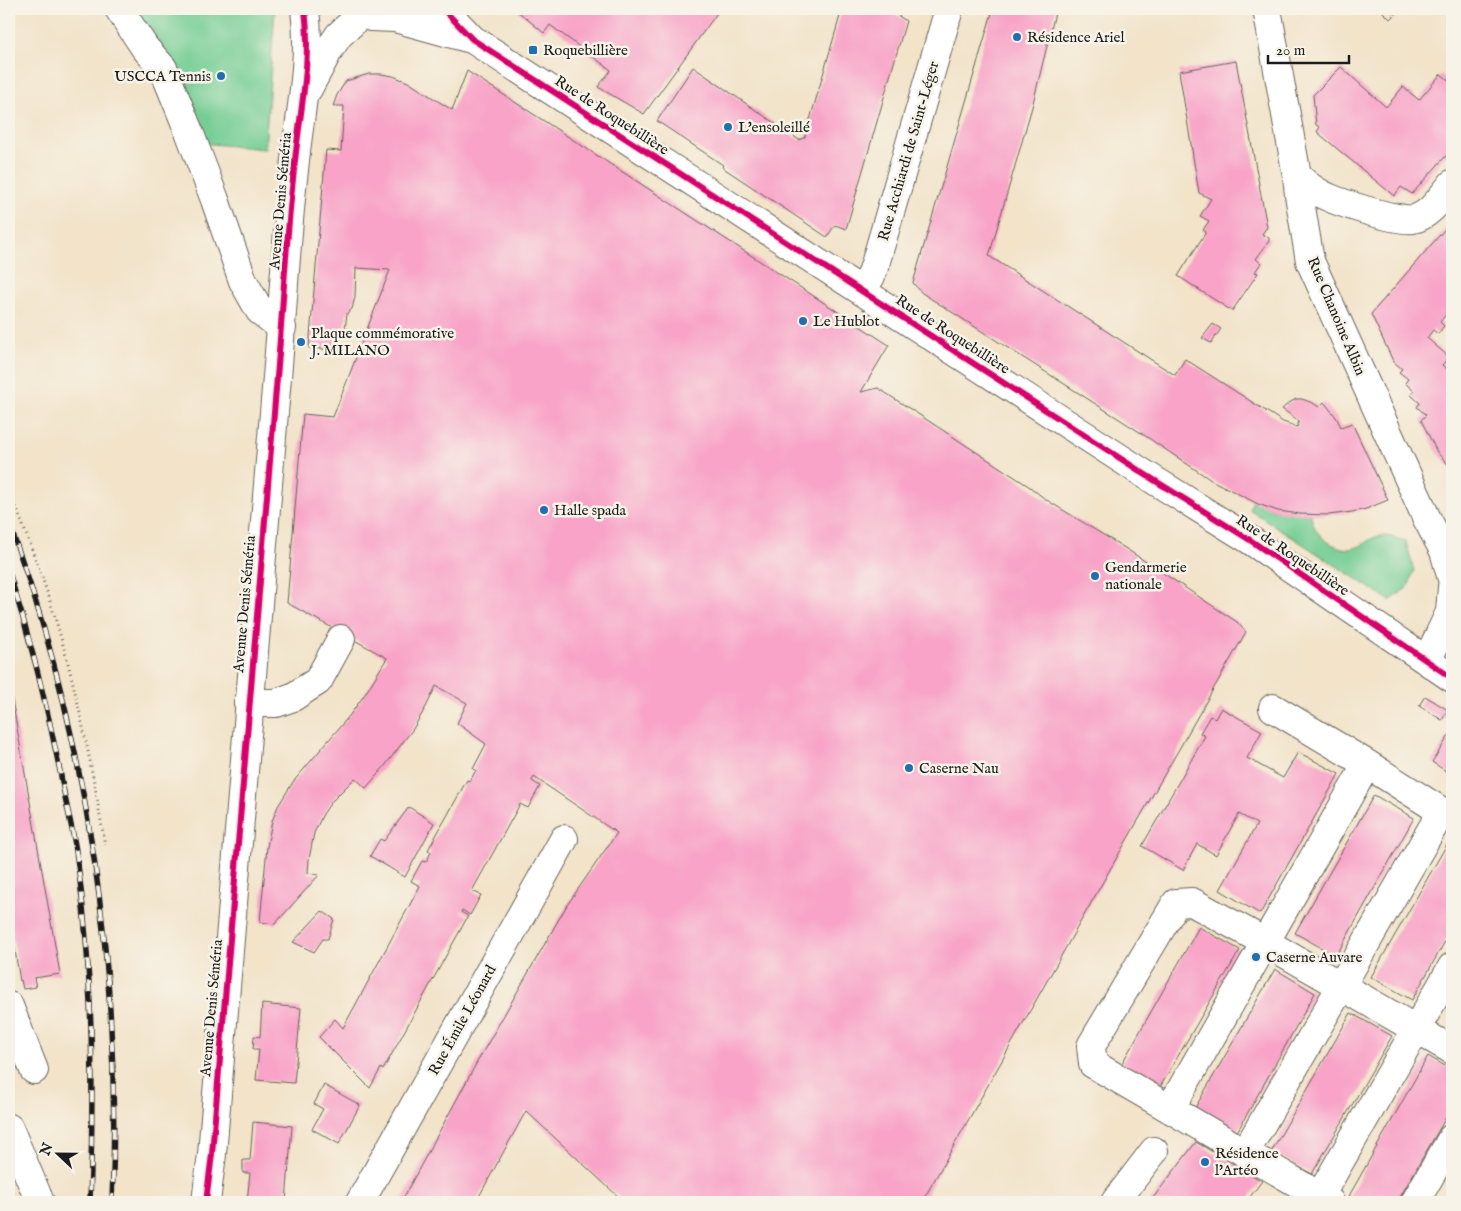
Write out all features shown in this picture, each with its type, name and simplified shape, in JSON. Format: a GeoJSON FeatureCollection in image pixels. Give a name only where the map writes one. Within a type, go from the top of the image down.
{"type":"FeatureCollection","features":[{"type":"Feature","properties":{"kind":"street"},"geometry":{"type":"LineString","coordinates":[[119,9],[146,48],[163,68],[215,200],[243,282],[260,311],[282,328]]}},
{"type":"Feature","properties":{"kind":"street","name":"Avenue Denis Séméria"},"geometry":{"type":"LineString","coordinates":[[206,1202],[294,170],[304,97],[307,41],[305,9]]}},
{"type":"Feature","properties":{"kind":"street","name":"Rue de Roquebillière"},"geometry":{"type":"LineString","coordinates":[[314,9],[329,19],[340,22],[369,16],[395,18],[472,39]]}},
{"type":"Feature","properties":{"kind":"street","name":"Rue de Roquebillière"},"geometry":{"type":"LineString","coordinates":[[443,9],[472,39],[1146,475],[1250,540],[1452,678]]}},
{"type":"Feature","properties":{"kind":"street","name":"Rue Acchiardi de Saint-Léger"},"geometry":{"type":"LineString","coordinates":[[862,290],[871,276],[876,261],[950,9]]}},
{"type":"Feature","properties":{"kind":"street","name":"Rue Chanoine Albin"},"geometry":{"type":"LineString","coordinates":[[1267,9],[1310,260],[1427,519],[1444,552],[1452,579]]}},
{"type":"Feature","properties":{"kind":"street","name":"Avenue Denis Séméria"},"geometry":{"type":"LineString","coordinates":[[304,97],[339,35],[369,16]]}},
{"type":"Feature","properties":{"kind":"street"},"geometry":{"type":"LineString","coordinates":[[1297,176],[1318,192],[1350,205],[1399,219],[1413,219],[1426,213],[1452,184]]}},
{"type":"Feature","properties":{"kind":"street"},"geometry":{"type":"LineString","coordinates":[[1427,661],[1450,612],[1452,587]]}},
{"type":"Feature","properties":{"kind":"street"},"geometry":{"type":"LineString","coordinates":[[248,702],[276,703],[293,697],[318,681],[341,639]]}},
{"type":"Feature","properties":{"kind":"street"},"geometry":{"type":"LineString","coordinates":[[1246,1153],[1341,986],[1447,814],[1273,708]]}},
{"type":"Feature","properties":{"kind":"street"},"geometry":{"type":"LineString","coordinates":[[1170,1109],[1367,764]]}},
{"type":"Feature","properties":{"kind":"street","name":"Rue Émile Léonard"},"geometry":{"type":"LineString","coordinates":[[360,1202],[564,839]]}},
{"type":"Feature","properties":{"kind":"street"},"geometry":{"type":"LineString","coordinates":[[1452,967],[1417,1029],[1325,1199],[1093,1064],[1091,1046],[1176,903],[1192,902],[1266,942],[1417,1029],[1452,1050]]}},
{"type":"Feature","properties":{"kind":"street"},"geometry":{"type":"LineString","coordinates":[[9,1006],[34,1070]]}},
{"type":"Feature","properties":{"kind":"street"},"geometry":{"type":"LineString","coordinates":[[9,1128],[40,1202]]}},
{"type":"Feature","properties":{"kind":"street"},"geometry":{"type":"LineString","coordinates":[[1416,1202],[1452,1138]]}},
{"type":"Feature","properties":{"kind":"street"},"geometry":{"type":"LineString","coordinates":[[1115,1202],[1154,1151]]}},
{"type":"Feature","properties":{"kind":"path"},"geometry":{"type":"LineString","coordinates":[[9,488],[54,612],[94,779],[105,845]]}},
{"type":"Feature","properties":{"kind":"green space","name":"USCCA Tennis"},"geometry":{"type":"Polygon","coordinates":[[[129,9],[275,9],[265,149],[201,143],[196,126],[150,26],[131,17],[129,9]]]}},
{"type":"Feature","properties":{"kind":"green space"},"geometry":{"type":"Polygon","coordinates":[[[1253,501],[1275,510],[1311,515],[1313,525],[1321,536],[1331,544],[1343,548],[1355,548],[1380,536],[1406,542],[1414,571],[1408,587],[1390,601],[1249,509],[1253,501]]]}},
{"type":"Feature","properties":{"kind":"building"},"geometry":{"type":"Polygon","coordinates":[[[515,9],[720,9],[644,114],[598,87],[611,70],[550,25],[544,33],[515,9]]]}},
{"type":"Feature","properties":{"kind":"building","name":"L'ensoleillé"},"geometry":{"type":"Polygon","coordinates":[[[842,9],[895,9],[893,12],[906,21],[846,229],[835,225],[827,237],[657,121],[693,67],[799,140],[805,137],[842,9]]]}},
{"type":"Feature","properties":{"kind":"building"},"geometry":{"type":"Polygon","coordinates":[[[993,9],[1056,9],[1032,107],[989,256],[1175,375],[1185,359],[1283,422],[1297,427],[1299,421],[1282,409],[1296,399],[1302,399],[1319,407],[1324,402],[1341,427],[1352,423],[1388,500],[1366,509],[1329,515],[1278,511],[1258,504],[1211,480],[922,293],[913,283],[993,9]]]}},
{"type":"Feature","properties":{"kind":"building"},"geometry":{"type":"Polygon","coordinates":[[[1380,9],[1401,9],[1390,19],[1380,9]]]}},
{"type":"Feature","properties":{"kind":"building"},"geometry":{"type":"Polygon","coordinates":[[[1236,61],[1267,227],[1262,234],[1269,238],[1269,241],[1256,259],[1261,263],[1255,272],[1258,273],[1232,311],[1178,276],[1206,232],[1203,230],[1209,221],[1200,216],[1211,199],[1199,193],[1179,71],[1236,61]]]}},
{"type":"Feature","properties":{"kind":"building"},"geometry":{"type":"Polygon","coordinates":[[[1341,67],[1386,107],[1403,87],[1419,100],[1441,74],[1452,83],[1452,149],[1412,194],[1401,187],[1394,196],[1317,132],[1320,127],[1316,125],[1313,95],[1341,67]]]}},
{"type":"Feature","properties":{"kind":"building"},"geometry":{"type":"Polygon","coordinates":[[[467,71],[889,345],[861,392],[878,388],[1030,487],[1045,499],[1128,550],[1237,622],[1246,632],[922,1202],[624,1202],[526,1111],[476,1202],[401,1202],[476,1064],[567,905],[617,833],[534,777],[532,781],[540,786],[528,808],[520,804],[472,891],[481,895],[470,915],[462,910],[461,912],[468,916],[383,1070],[381,1068],[370,1088],[319,1037],[335,1019],[343,1028],[420,886],[411,881],[422,861],[426,862],[431,852],[428,850],[467,780],[470,781],[476,770],[473,769],[486,744],[457,723],[467,703],[436,686],[413,729],[366,788],[355,778],[332,801],[323,814],[314,833],[308,873],[319,875],[275,924],[260,922],[267,847],[272,821],[278,806],[293,782],[350,715],[387,658],[287,603],[303,414],[333,417],[390,270],[356,268],[355,297],[352,309],[347,313],[345,330],[341,330],[337,350],[309,348],[326,150],[341,151],[344,106],[333,106],[337,95],[346,81],[369,74],[381,74],[408,82],[452,110],[467,71]]]}},
{"type":"Feature","properties":{"kind":"building"},"geometry":{"type":"Polygon","coordinates":[[[1452,221],[1452,307],[1440,322],[1444,326],[1438,334],[1433,330],[1427,338],[1449,357],[1442,365],[1452,373],[1452,469],[1437,452],[1421,420],[1426,415],[1417,407],[1420,403],[1411,395],[1414,391],[1405,383],[1408,379],[1399,372],[1402,369],[1393,361],[1371,314],[1452,221]]]}},
{"type":"Feature","properties":{"kind":"building"},"geometry":{"type":"Polygon","coordinates":[[[1213,324],[1221,329],[1211,343],[1202,338],[1213,324]]]}},
{"type":"Feature","properties":{"kind":"building"},"geometry":{"type":"Polygon","coordinates":[[[9,682],[60,974],[34,978],[36,987],[23,989],[9,914],[9,682]]]}},
{"type":"Feature","properties":{"kind":"building"},"geometry":{"type":"Polygon","coordinates":[[[1425,696],[1448,710],[1442,720],[1419,706],[1425,696]]]}},
{"type":"Feature","properties":{"kind":"building"},"geometry":{"type":"Polygon","coordinates":[[[1221,708],[1262,731],[1247,758],[1283,778],[1298,752],[1339,774],[1260,914],[1220,890],[1257,824],[1239,814],[1216,855],[1197,844],[1183,870],[1142,846],[1205,736],[1200,733],[1210,716],[1215,719],[1221,708]]]}},
{"type":"Feature","properties":{"kind":"building"},"geometry":{"type":"Polygon","coordinates":[[[1452,731],[1452,775],[1432,762],[1452,731]]]}},
{"type":"Feature","properties":{"kind":"building"},"geometry":{"type":"Polygon","coordinates":[[[1374,795],[1414,818],[1336,956],[1295,933],[1374,795]]]}},
{"type":"Feature","properties":{"kind":"building"},"geometry":{"type":"Polygon","coordinates":[[[409,807],[434,823],[405,877],[370,856],[380,839],[384,841],[409,807]]]}},
{"type":"Feature","properties":{"kind":"building"},"geometry":{"type":"Polygon","coordinates":[[[1450,839],[1452,840],[1452,929],[1412,1000],[1371,977],[1450,839]]]}},
{"type":"Feature","properties":{"kind":"building"},"geometry":{"type":"Polygon","coordinates":[[[322,911],[334,919],[328,939],[323,939],[314,952],[293,942],[322,911]]]}},
{"type":"Feature","properties":{"kind":"building"},"geometry":{"type":"Polygon","coordinates":[[[1199,927],[1240,950],[1160,1087],[1121,1065],[1199,927]]]}},
{"type":"Feature","properties":{"kind":"building"},"geometry":{"type":"Polygon","coordinates":[[[1275,969],[1315,993],[1237,1132],[1195,1108],[1275,969]]]}},
{"type":"Feature","properties":{"kind":"building"},"geometry":{"type":"Polygon","coordinates":[[[262,1004],[301,1008],[294,1083],[256,1080],[259,1049],[253,1049],[254,1036],[260,1037],[262,1004]]]}},
{"type":"Feature","properties":{"kind":"building"},"geometry":{"type":"Polygon","coordinates":[[[1351,1013],[1392,1036],[1312,1174],[1271,1152],[1351,1013]]]}},
{"type":"Feature","properties":{"kind":"building"},"geometry":{"type":"Polygon","coordinates":[[[1428,1056],[1452,1070],[1452,1107],[1397,1202],[1361,1202],[1349,1196],[1428,1056]]]}},
{"type":"Feature","properties":{"kind":"building"},"geometry":{"type":"Polygon","coordinates":[[[324,1085],[360,1105],[339,1144],[312,1129],[323,1109],[314,1104],[324,1085]]]}},
{"type":"Feature","properties":{"kind":"building"},"geometry":{"type":"Polygon","coordinates":[[[253,1122],[292,1126],[286,1202],[247,1202],[250,1173],[243,1173],[243,1160],[250,1160],[253,1122]]]}},
{"type":"Feature","properties":{"kind":"building","name":"Résidence l'Artéo"},"geometry":{"type":"Polygon","coordinates":[[[1196,1142],[1262,1181],[1246,1202],[1150,1202],[1196,1142]]]}},
{"type":"Feature","properties":{"kind":"railway"},"geometry":{"type":"LineString","coordinates":[[9,524],[37,604],[60,687],[79,772],[94,858],[105,944],[111,1031],[114,1117],[112,1202]]}},
{"type":"Feature","properties":{"kind":"railway"},"geometry":{"type":"LineString","coordinates":[[9,572],[47,708],[76,851],[82,895],[91,1026],[90,1202]]}},
{"type":"Feature","properties":{"kind":"cycle path"},"geometry":{"type":"LineString","coordinates":[[206,1202],[212,1154],[289,221],[306,69],[307,29],[305,9]]}},
{"type":"Feature","properties":{"kind":"cycle path"},"geometry":{"type":"LineString","coordinates":[[443,9],[472,39],[1146,475],[1250,540],[1452,678]]}},
{"type":"Feature","properties":{"kind":"place","name":"Résidence Ariel"},"geometry":{"type":"Point","coordinates":[1017,37]}},
{"type":"Feature","properties":{"kind":"place","name":"Roquebillière"},"geometry":{"type":"Point","coordinates":[533,50]}},
{"type":"Feature","properties":{"kind":"place","name":"USCCA Tennis"},"geometry":{"type":"Point","coordinates":[221,76]}},
{"type":"Feature","properties":{"kind":"place","name":"L'ensoleillé"},"geometry":{"type":"Point","coordinates":[728,127]}},
{"type":"Feature","properties":{"kind":"place","name":"Le Hublot"},"geometry":{"type":"Point","coordinates":[803,321]}},
{"type":"Feature","properties":{"kind":"place","name":"Plaque commémorative J. MILANO"},"geometry":{"type":"Point","coordinates":[301,342]}},
{"type":"Feature","properties":{"kind":"place","name":"Halle spada"},"geometry":{"type":"Point","coordinates":[544,510]}},
{"type":"Feature","properties":{"kind":"place","name":"Gendarmerie nationale"},"geometry":{"type":"Point","coordinates":[1095,576]}},
{"type":"Feature","properties":{"kind":"place","name":"Caserne Nau"},"geometry":{"type":"Point","coordinates":[909,768]}},
{"type":"Feature","properties":{"kind":"place","name":"Caserne Auvare"},"geometry":{"type":"Point","coordinates":[1256,957]}},
{"type":"Feature","properties":{"kind":"place","name":"Résidence l'Artéo"},"geometry":{"type":"Point","coordinates":[1205,1162]}}]}
